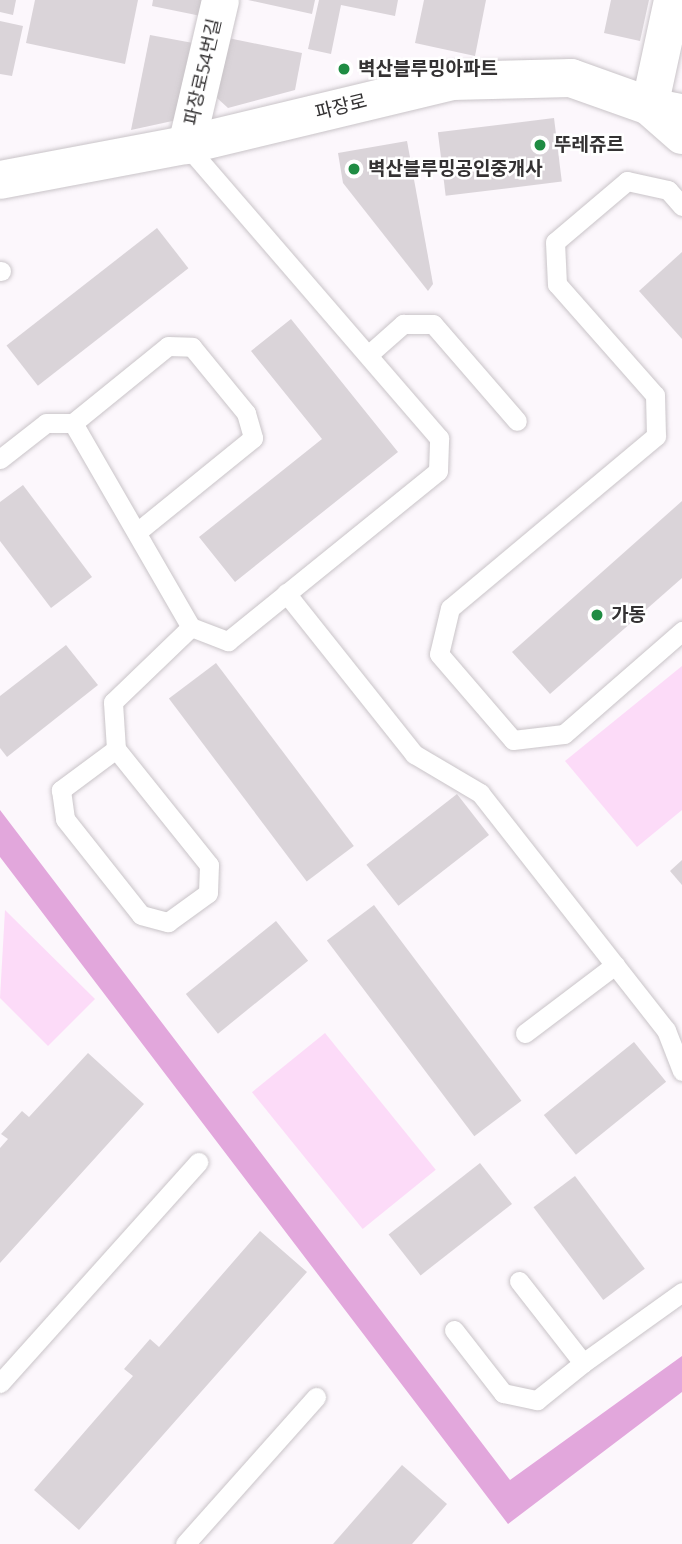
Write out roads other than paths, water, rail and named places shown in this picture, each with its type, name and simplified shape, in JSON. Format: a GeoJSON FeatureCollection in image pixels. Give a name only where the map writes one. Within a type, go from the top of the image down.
{"type":"FeatureCollection","features":[{"type":"Feature","properties":{"kind":"street","name":"파장로54번길"},"geometry":{"type":"LineString","coordinates":[[186,145],[219,0]]}},
{"type":"Feature","properties":{"kind":"street"},"geometry":{"type":"LineString","coordinates":[[672,0],[665,109],[682,135]]}},
{"type":"Feature","properties":{"kind":"street","name":"파장로"},"geometry":{"type":"LineString","coordinates":[[0,180],[186,145],[452,81],[571,78],[665,109]]}},
{"type":"Feature","properties":{"kind":"lane"},"geometry":{"type":"LineString","coordinates":[[73,423],[191,626],[228,640],[438,471],[439,438],[186,145]]}},
{"type":"Feature","properties":{"kind":"lane"},"geometry":{"type":"LineString","coordinates":[[682,205],[668,190],[627,181],[555,242],[557,284],[655,395],[656,436],[450,608],[439,654],[513,740],[564,734],[682,631]]}},
{"type":"Feature","properties":{"kind":"lane"},"geometry":{"type":"LineString","coordinates":[[368,355],[403,324],[433,324],[517,421]]}},
{"type":"Feature","properties":{"kind":"lane"},"geometry":{"type":"LineString","coordinates":[[0,459],[46,424],[73,423],[168,346],[192,347],[246,412],[253,439],[137,532]]}},
{"type":"Feature","properties":{"kind":"lane"},"geometry":{"type":"LineString","coordinates":[[286,593],[414,754],[480,793],[666,1030],[682,1071]]}},
{"type":"Feature","properties":{"kind":"lane"},"geometry":{"type":"LineString","coordinates":[[116,749],[61,790],[65,819],[141,915],[168,922],[208,893],[209,865],[116,749],[113,702],[191,626]]}},
{"type":"Feature","properties":{"kind":"lane"},"geometry":{"type":"LineString","coordinates":[[525,1033],[615,965]]}},
{"type":"Feature","properties":{"kind":"lane"},"geometry":{"type":"LineString","coordinates":[[0,1383],[198,1163]]}},
{"type":"Feature","properties":{"kind":"lane"},"geometry":{"type":"LineString","coordinates":[[519,1281],[583,1363]]}},
{"type":"Feature","properties":{"kind":"lane"},"geometry":{"type":"LineString","coordinates":[[454,1331],[503,1393],[537,1400],[583,1363],[682,1292]]}},
{"type":"Feature","properties":{"kind":"lane"},"geometry":{"type":"LineString","coordinates":[[185,1544],[316,1397]]}},
{"type":"Feature","properties":{"kind":"place","name":"벽산블루밍아파트"},"geometry":{"type":"Point","coordinates":[344,69]}},
{"type":"Feature","properties":{"kind":"place","name":"뚜레쥬르"},"geometry":{"type":"Point","coordinates":[540,145]}},
{"type":"Feature","properties":{"kind":"place","name":"벽산블루밍공인중개사"},"geometry":{"type":"Point","coordinates":[354,169]}},
{"type":"Feature","properties":{"kind":"place","name":"가동"},"geometry":{"type":"Point","coordinates":[597,615]}}]}
